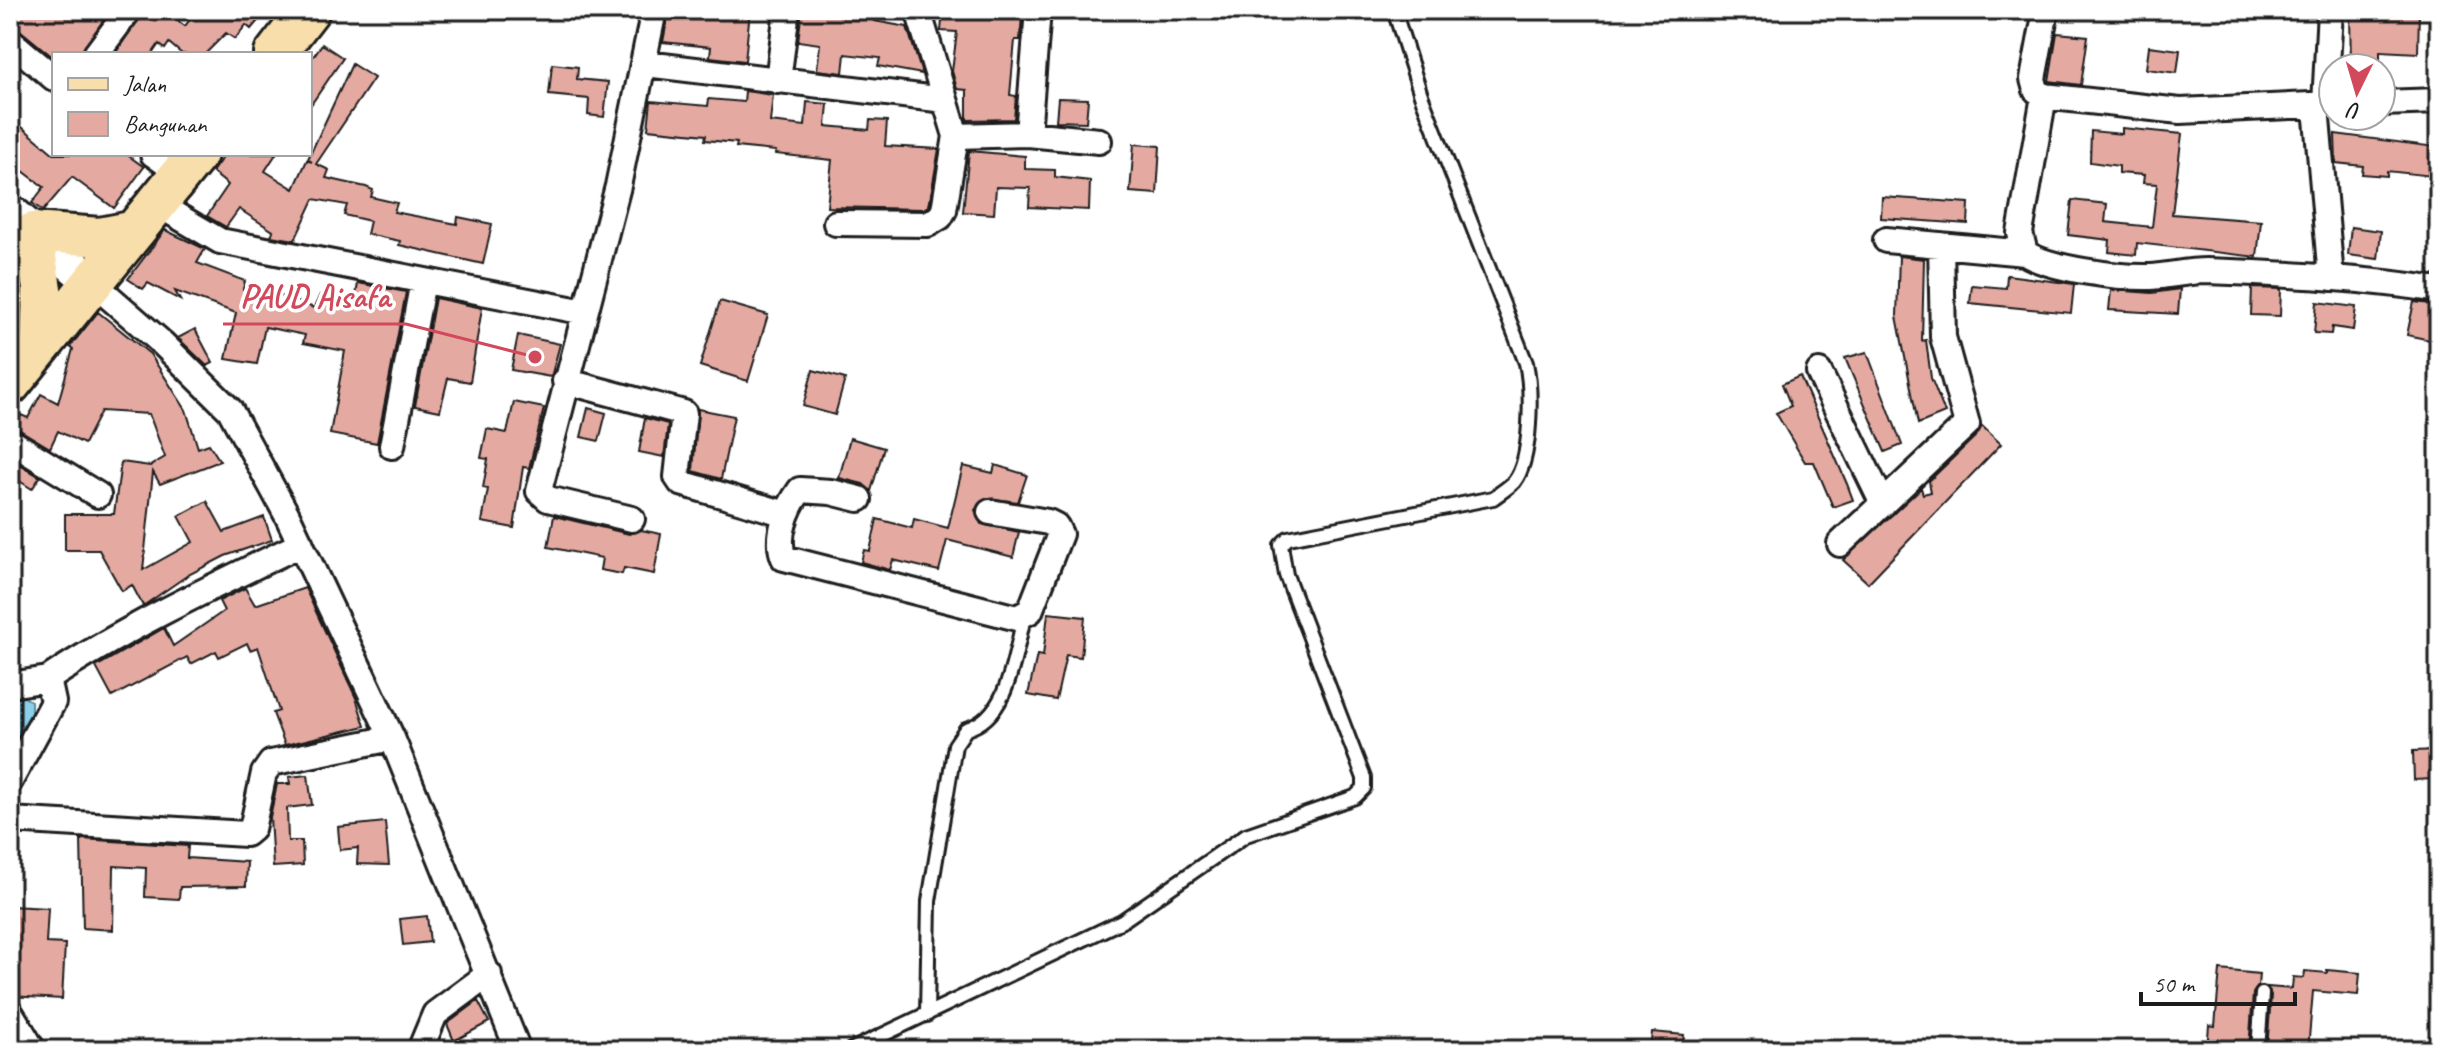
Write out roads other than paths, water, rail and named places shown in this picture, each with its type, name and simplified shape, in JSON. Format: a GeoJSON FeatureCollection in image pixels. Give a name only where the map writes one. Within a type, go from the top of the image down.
{"type":"FeatureCollection","features":[{"type":"Feature","properties":{"kind":"highway"},"geometry":{"type":"LineString","coordinates":[[277,52],[309,10]]}},
{"type":"Feature","properties":{"kind":"highway"},"geometry":{"type":"LineString","coordinates":[[10,384],[92,282],[165,183]]}},
{"type":"Feature","properties":{"kind":"main road"},"geometry":{"type":"LineString","coordinates":[[21,222],[100,237],[165,183]]}},
{"type":"Feature","properties":{"kind":"main road"},"geometry":{"type":"LineString","coordinates":[[21,222],[92,282]]}},
{"type":"Feature","properties":{"kind":"main road"},"geometry":{"type":"LineString","coordinates":[[21,222],[42,289],[40,343]]}},
{"type":"Feature","properties":{"kind":"street"},"geometry":{"type":"LineString","coordinates":[[98,52],[129,10]]}},
{"type":"Feature","properties":{"kind":"street"},"geometry":{"type":"LineString","coordinates":[[632,519],[540,496],[565,381],[646,64],[654,10]]}},
{"type":"Feature","properties":{"kind":"street"},"geometry":{"type":"LineString","coordinates":[[778,81],[787,10]]}},
{"type":"Feature","properties":{"kind":"street"},"geometry":{"type":"LineString","coordinates":[[836,223],[928,224],[940,217],[946,200],[956,136],[918,10]]}},
{"type":"Feature","properties":{"kind":"street"},"geometry":{"type":"LineString","coordinates":[[1028,134],[1038,10]]}},
{"type":"Feature","properties":{"kind":"street"},"geometry":{"type":"LineString","coordinates":[[2046,10],[2033,79],[2036,90],[2044,96],[2180,111],[2317,105]]}},
{"type":"Feature","properties":{"kind":"street"},"geometry":{"type":"LineString","coordinates":[[2328,52],[2330,10]]}},
{"type":"Feature","properties":{"kind":"street"},"geometry":{"type":"LineString","coordinates":[[10,41],[52,76]]}},
{"type":"Feature","properties":{"kind":"street"},"geometry":{"type":"LineString","coordinates":[[646,64],[945,100]]}},
{"type":"Feature","properties":{"kind":"street"},"geometry":{"type":"LineString","coordinates":[[2025,253],[2020,233],[2044,96]]}},
{"type":"Feature","properties":{"kind":"street"},"geometry":{"type":"LineString","coordinates":[[2397,102],[2439,101]]}},
{"type":"Feature","properties":{"kind":"street"},"geometry":{"type":"LineString","coordinates":[[2326,132],[2331,278]]}},
{"type":"Feature","properties":{"kind":"street"},"geometry":{"type":"LineString","coordinates":[[956,136],[1028,134],[1099,141]]}},
{"type":"Feature","properties":{"kind":"street"},"geometry":{"type":"LineString","coordinates":[[165,183],[220,241],[585,312]]}},
{"type":"Feature","properties":{"kind":"street"},"geometry":{"type":"LineString","coordinates":[[1886,240],[2025,253],[2033,259],[2065,266],[2148,277],[2200,271],[2331,278],[2439,290]]}},
{"type":"Feature","properties":{"kind":"street"},"geometry":{"type":"LineString","coordinates":[[1840,544],[1967,424],[1943,337],[1941,245]]}},
{"type":"Feature","properties":{"kind":"street"},"geometry":{"type":"LineString","coordinates":[[392,446],[423,281]]}},
{"type":"Feature","properties":{"kind":"street"},"geometry":{"type":"LineString","coordinates":[[92,282],[162,343],[230,410],[301,544],[392,738],[518,1050]]}},
{"type":"Feature","properties":{"kind":"street"},"geometry":{"type":"LineString","coordinates":[[1819,372],[1883,504]]}},
{"type":"Feature","properties":{"kind":"street"},"geometry":{"type":"LineString","coordinates":[[565,381],[684,413],[677,477],[681,483],[786,514]]}},
{"type":"Feature","properties":{"kind":"street"},"geometry":{"type":"LineString","coordinates":[[10,441],[98,495]]}},
{"type":"Feature","properties":{"kind":"street"},"geometry":{"type":"LineString","coordinates":[[859,499],[802,489],[786,514],[780,545],[784,558],[794,564],[1013,618],[1025,614],[1059,530],[1048,522],[990,512]]}},
{"type":"Feature","properties":{"kind":"street"},"geometry":{"type":"LineString","coordinates":[[10,685],[48,679],[99,646],[182,601],[301,544]]}},
{"type":"Feature","properties":{"kind":"street"},"geometry":{"type":"LineString","coordinates":[[10,781],[53,702],[48,679]]}},
{"type":"Feature","properties":{"kind":"street"},"geometry":{"type":"LineString","coordinates":[[10,820],[246,834],[252,829],[264,773],[271,763],[392,738]]}},
{"type":"Feature","properties":{"kind":"street"},"geometry":{"type":"LineString","coordinates":[[420,1050],[435,1014],[489,974]]}},
{"type":"Feature","properties":{"kind":"street"},"geometry":{"type":"LineString","coordinates":[[10,1012],[33,1050]]}},
{"type":"Feature","properties":{"kind":"lane"},"geometry":{"type":"LineString","coordinates":[[851,1050],[1122,921],[1246,835],[1360,794],[1364,778],[1286,575],[1281,545],[1288,538],[1493,498],[1516,480],[1531,422],[1531,387],[1526,363],[1421,95],[1394,10]]}},
{"type":"Feature","properties":{"kind":"lane"},"geometry":{"type":"LineString","coordinates":[[927,1015],[929,901],[955,745],[966,729],[980,725],[997,710],[1025,614]]}},
{"type":"Feature","properties":{"kind":"lane"},"geometry":{"type":"LineString","coordinates":[[2258,1050],[2262,994]]}},
{"type":"Feature","properties":{"kind":"water"},"geometry":{"type":"Polygon","coordinates":[[[10,689],[31,701],[31,713],[10,745],[10,689]]]}},
{"type":"Feature","properties":{"kind":"place","name":"PAUD Aisafa"},"geometry":{"type":"Point","coordinates":[535,357]}}]}
